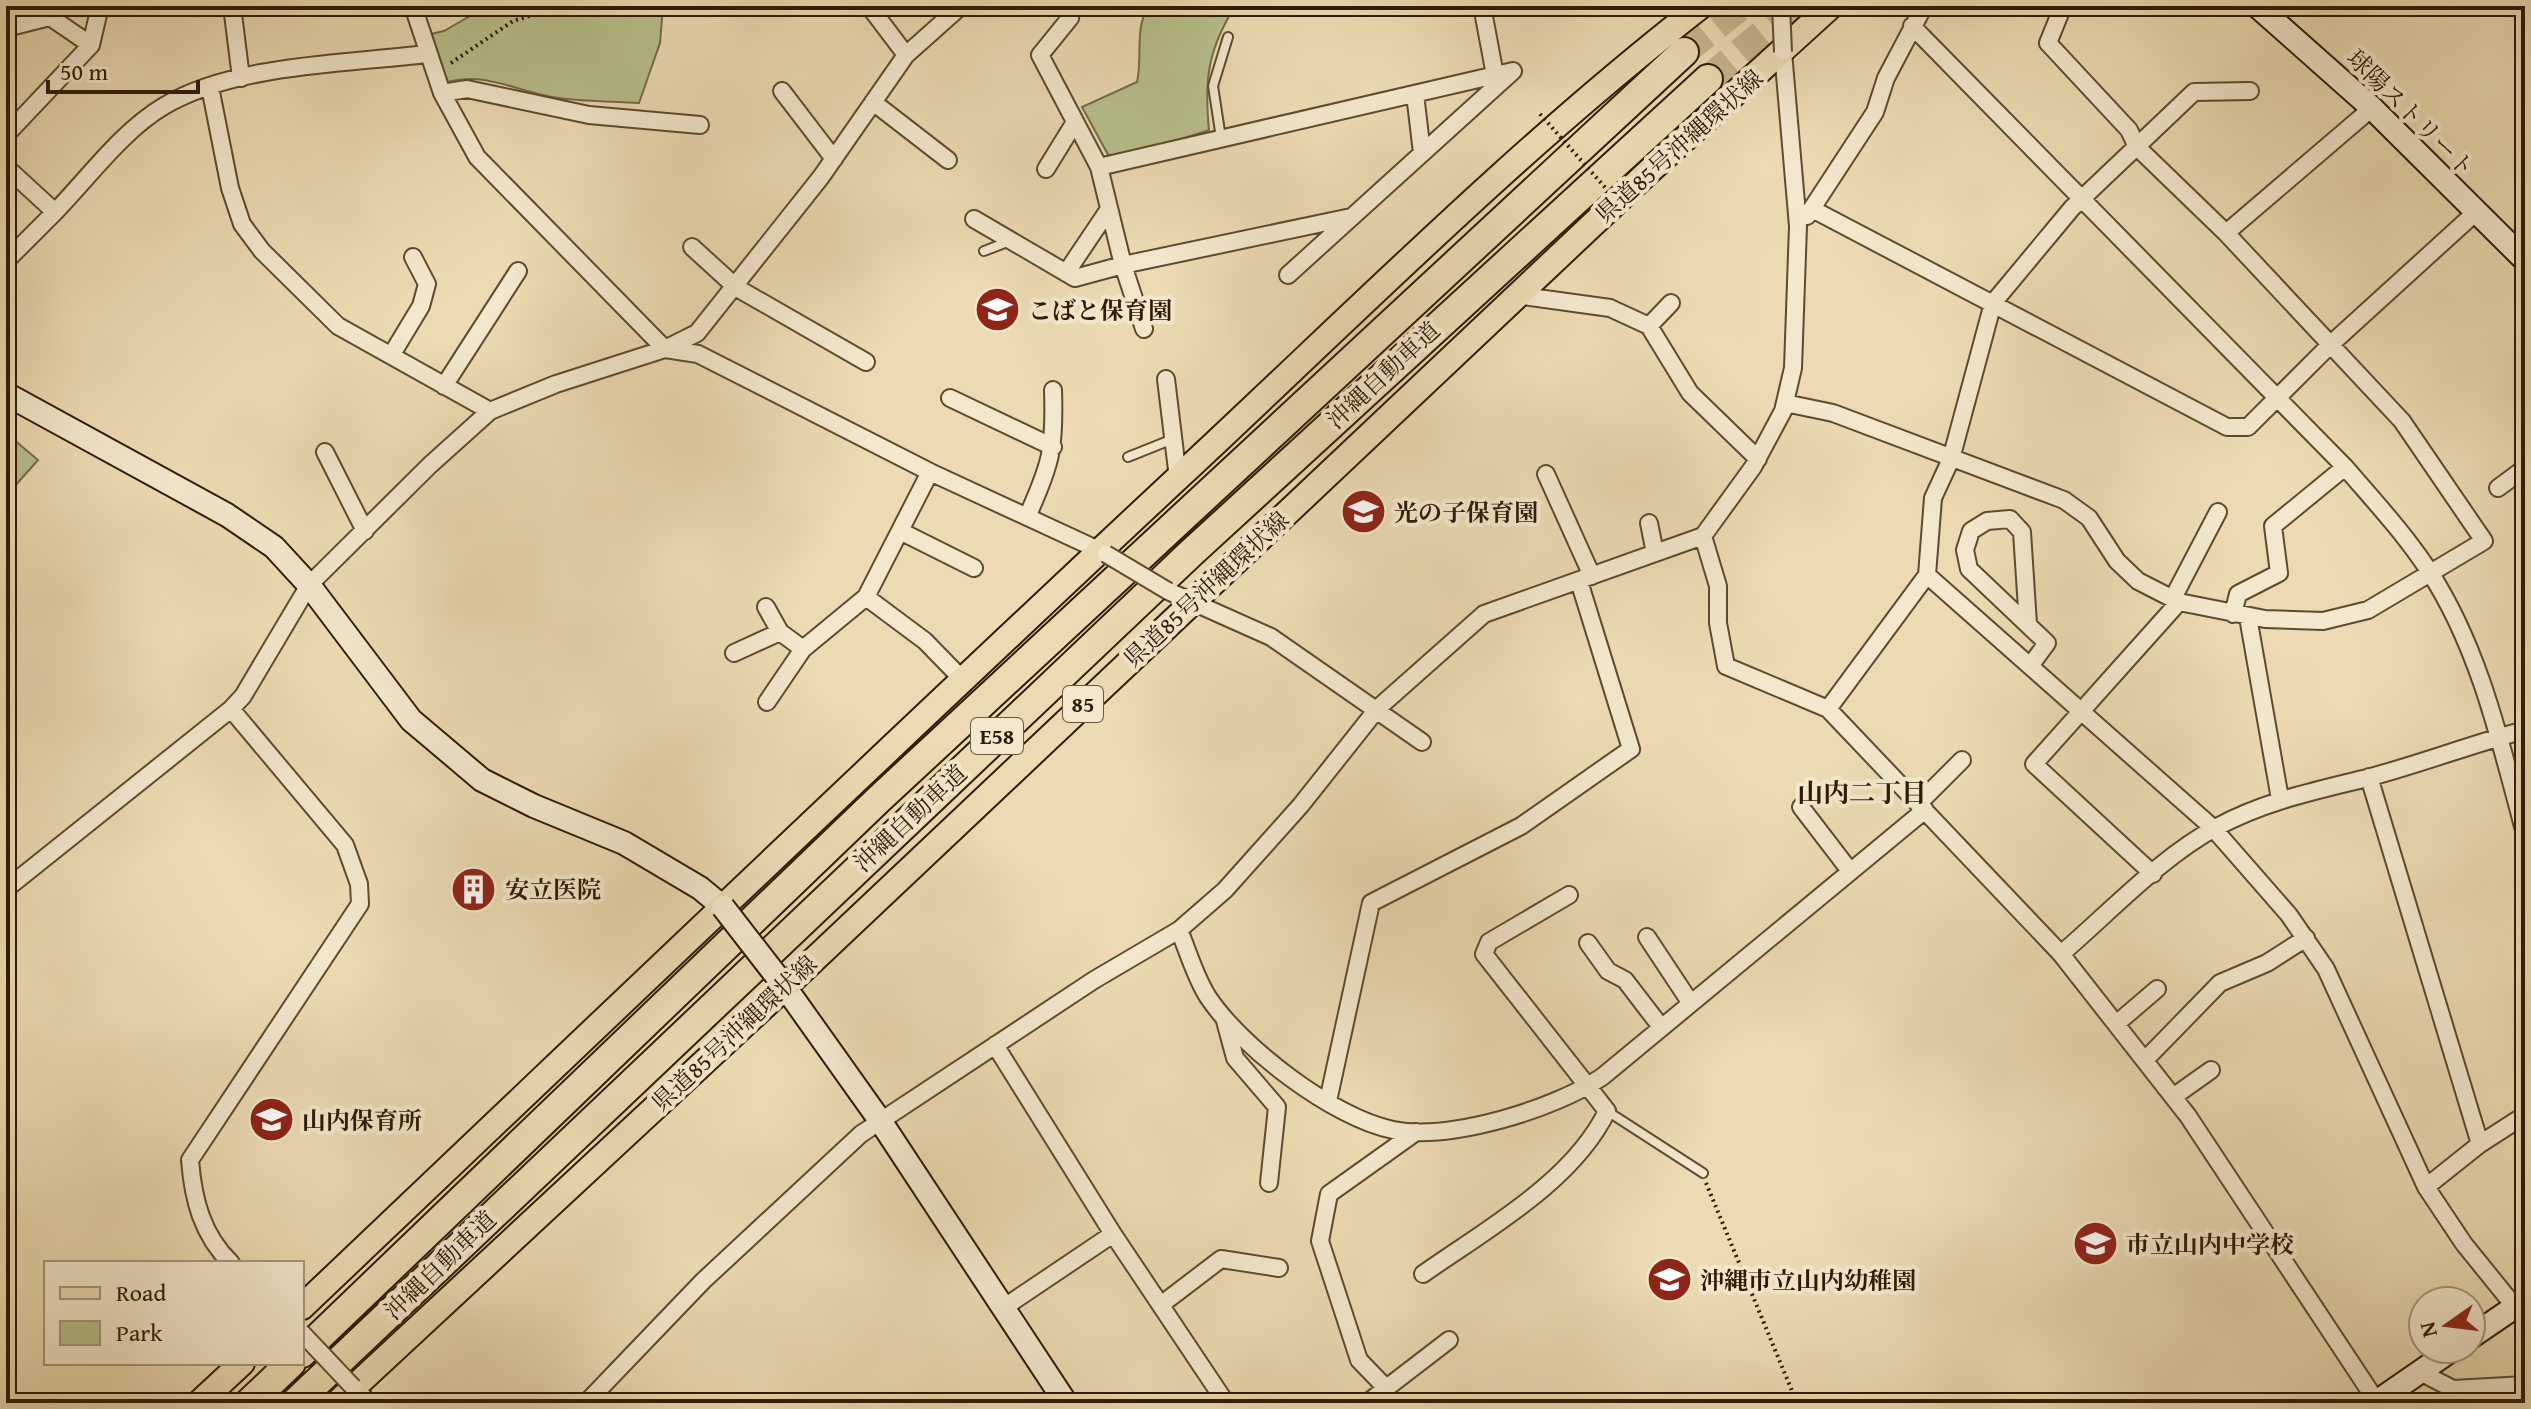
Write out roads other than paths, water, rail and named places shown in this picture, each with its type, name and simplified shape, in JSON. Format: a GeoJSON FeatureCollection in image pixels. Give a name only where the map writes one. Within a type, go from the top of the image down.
{"type":"FeatureCollection","features":[{"type":"Feature","properties":{"kind":"highway","name":"沖縄自動車道"},"geometry":{"type":"LineString","coordinates":[[304,1351],[879,799],[1684,52]]}},
{"type":"Feature","properties":{"kind":"highway","name":"沖縄自動車道"},"geometry":{"type":"LineString","coordinates":[[295,1403],[1191,553],[1708,79]]}},
{"type":"Feature","properties":{"kind":"highway"},"geometry":{"type":"LineString","coordinates":[[249,1403],[289,1365]]}},
{"type":"Feature","properties":{"kind":"main road"},"geometry":{"type":"LineString","coordinates":[[304,1305],[962,679],[1102,552],[1516,159],[1701,6]]}},
{"type":"Feature","properties":{"kind":"main road","name":"県道85号沖縄環状線"},"geometry":{"type":"LineString","coordinates":[[353,1398],[1516,295],[1831,6]]}},
{"type":"Feature","properties":{"kind":"main road"},"geometry":{"type":"LineString","coordinates":[[199,1403],[240,1365]]}},
{"type":"Feature","properties":{"kind":"street"},"geometry":{"type":"LineString","coordinates":[[6,135],[91,45],[100,6]]}},
{"type":"Feature","properties":{"kind":"street"},"geometry":{"type":"LineString","coordinates":[[232,6],[241,78]]}},
{"type":"Feature","properties":{"kind":"street"},"geometry":{"type":"LineString","coordinates":[[413,6],[426,54],[442,93],[477,157],[665,349],[698,354],[930,472],[1102,552],[1168,591],[1271,637],[1378,708],[1422,742]]}},
{"type":"Feature","properties":{"kind":"street"},"geometry":{"type":"LineString","coordinates":[[869,6],[906,55]]}},
{"type":"Feature","properties":{"kind":"street"},"geometry":{"type":"LineString","coordinates":[[1062,6],[1070,18],[1040,55],[1099,167],[1123,265],[1144,329]]}},
{"type":"Feature","properties":{"kind":"street"},"geometry":{"type":"LineString","coordinates":[[1482,6],[1495,75]]}},
{"type":"Feature","properties":{"kind":"street"},"geometry":{"type":"LineString","coordinates":[[586,1403],[703,1281],[861,1134],[1094,980],[1179,930],[1225,890],[1268,844],[1378,708],[1484,614],[1703,536],[1758,459],[1785,403],[1793,368],[1798,226],[1781,6]]}},
{"type":"Feature","properties":{"kind":"street"},"geometry":{"type":"LineString","coordinates":[[1798,226],[1814,210],[1875,112],[1886,78],[1924,6]]}},
{"type":"Feature","properties":{"kind":"street"},"geometry":{"type":"LineString","coordinates":[[1785,403],[1833,413],[2064,500],[2089,518],[2117,561],[2138,581],[2176,600],[2240,615],[2297,622],[2344,618],[2368,610],[2484,541],[2402,421],[2226,233],[2137,147],[2129,130],[2048,43],[2063,6]]}},
{"type":"Feature","properties":{"kind":"street","name":"球陽ストリート"},"geometry":{"type":"LineString","coordinates":[[2257,6],[2372,108],[2475,213],[2522,252]]}},
{"type":"Feature","properties":{"kind":"street"},"geometry":{"type":"LineString","coordinates":[[6,889],[231,709],[243,696],[309,585],[490,411],[556,384],[665,349],[697,333],[737,288],[834,159],[906,55],[952,9]]}},
{"type":"Feature","properties":{"kind":"street"},"geometry":{"type":"LineString","coordinates":[[6,28],[50,17],[91,45]]}},
{"type":"Feature","properties":{"kind":"street"},"geometry":{"type":"LineString","coordinates":[[1912,26],[2276,401],[2345,467],[2430,573],[2479,674],[2525,834]]}},
{"type":"Feature","properties":{"kind":"street"},"geometry":{"type":"LineString","coordinates":[[6,261],[132,130],[165,106],[241,78],[426,54]]}},
{"type":"Feature","properties":{"kind":"street"},"geometry":{"type":"LineString","coordinates":[[1099,167],[1513,71],[1288,275]]}},
{"type":"Feature","properties":{"kind":"street"},"geometry":{"type":"LineString","coordinates":[[210,87],[230,188],[242,224],[262,251],[338,326],[490,411]]}},
{"type":"Feature","properties":{"kind":"street"},"geometry":{"type":"LineString","coordinates":[[442,93],[467,89],[589,115],[700,125]]}},
{"type":"Feature","properties":{"kind":"street"},"geometry":{"type":"LineString","coordinates":[[782,91],[834,159]]}},
{"type":"Feature","properties":{"kind":"street"},"geometry":{"type":"LineString","coordinates":[[1828,709],[1927,575],[1933,498],[1951,459],[1993,303],[2040,242],[2079,200],[2194,92],[2250,91]]}},
{"type":"Feature","properties":{"kind":"street"},"geometry":{"type":"LineString","coordinates":[[1415,94],[1422,153]]}},
{"type":"Feature","properties":{"kind":"street"},"geometry":{"type":"LineString","coordinates":[[873,102],[948,160]]}},
{"type":"Feature","properties":{"kind":"street"},"geometry":{"type":"LineString","coordinates":[[2226,233],[2372,108]]}},
{"type":"Feature","properties":{"kind":"street"},"geometry":{"type":"LineString","coordinates":[[1046,169],[1075,122]]}},
{"type":"Feature","properties":{"kind":"street"},"geometry":{"type":"LineString","coordinates":[[6,167],[55,212]]}},
{"type":"Feature","properties":{"kind":"street"},"geometry":{"type":"LineString","coordinates":[[1066,273],[1109,209]]}},
{"type":"Feature","properties":{"kind":"street"},"geometry":{"type":"LineString","coordinates":[[1814,210],[2227,427],[2248,427],[2331,344],[2475,213]]}},
{"type":"Feature","properties":{"kind":"street"},"geometry":{"type":"LineString","coordinates":[[974,219],[1075,278],[1123,265],[1353,217]]}},
{"type":"Feature","properties":{"kind":"street"},"geometry":{"type":"LineString","coordinates":[[692,247],[737,288],[866,362]]}},
{"type":"Feature","properties":{"kind":"street"},"geometry":{"type":"LineString","coordinates":[[392,354],[421,306],[427,284],[413,257]]}},
{"type":"Feature","properties":{"kind":"street"},"geometry":{"type":"LineString","coordinates":[[444,386],[518,271]]}},
{"type":"Feature","properties":{"kind":"street"},"geometry":{"type":"LineString","coordinates":[[1516,295],[1610,308],[1649,326],[1690,393],[1758,459]]}},
{"type":"Feature","properties":{"kind":"street"},"geometry":{"type":"LineString","coordinates":[[1649,326],[1671,303]]}},
{"type":"Feature","properties":{"kind":"street"},"geometry":{"type":"LineString","coordinates":[[1166,379],[1178,478]]}},
{"type":"Feature","properties":{"kind":"street"},"geometry":{"type":"LineString","coordinates":[[1027,517],[1050,467],[1053,390]]}},
{"type":"Feature","properties":{"kind":"street"},"geometry":{"type":"LineString","coordinates":[[6,394],[255,532],[286,558],[309,585],[390,696],[459,763],[507,795],[624,843],[700,888],[723,907],[785,987],[881,1122],[1066,1403]]}},
{"type":"Feature","properties":{"kind":"street"},"geometry":{"type":"LineString","coordinates":[[950,398],[1053,447]]}},
{"type":"Feature","properties":{"kind":"street"},"geometry":{"type":"LineString","coordinates":[[325,452],[365,531]]}},
{"type":"Feature","properties":{"kind":"street"},"geometry":{"type":"LineString","coordinates":[[2280,799],[2238,594],[2279,573],[2273,526],[2345,467]]}},
{"type":"Feature","properties":{"kind":"street"},"geometry":{"type":"LineString","coordinates":[[2498,488],[2525,468]]}},
{"type":"Feature","properties":{"kind":"street"},"geometry":{"type":"LineString","coordinates":[[767,702],[803,649],[866,597],[930,472]]}},
{"type":"Feature","properties":{"kind":"street"},"geometry":{"type":"LineString","coordinates":[[1328,1101],[1371,903],[1521,826],[1631,749],[1585,578],[1546,474]]}},
{"type":"Feature","properties":{"kind":"street"},"geometry":{"type":"LineString","coordinates":[[2153,874],[2034,764],[2176,600],[2218,512]]}},
{"type":"Feature","properties":{"kind":"street"},"geometry":{"type":"LineString","coordinates":[[2028,624],[2022,532],[2010,519],[1987,521],[1971,531],[1965,550],[1969,569],[2047,643],[2030,666]]}},
{"type":"Feature","properties":{"kind":"street"},"geometry":{"type":"LineString","coordinates":[[1649,523],[1655,553]]}},
{"type":"Feature","properties":{"kind":"street"},"geometry":{"type":"LineString","coordinates":[[900,531],[974,568]]}},
{"type":"Feature","properties":{"kind":"street"},"geometry":{"type":"LineString","coordinates":[[1703,536],[1718,586],[1718,623],[1726,666],[1828,709],[2061,954],[2173,1097],[2376,1402],[2430,1365]]}},
{"type":"Feature","properties":{"kind":"street"},"geometry":{"type":"LineString","coordinates":[[1927,575],[2213,828],[2306,938],[2326,969],[2380,1080],[2426,1187],[2464,1244],[2520,1303],[2487,1326]]}},
{"type":"Feature","properties":{"kind":"street"},"geometry":{"type":"LineString","coordinates":[[866,597],[925,641],[962,679]]}},
{"type":"Feature","properties":{"kind":"street"},"geometry":{"type":"LineString","coordinates":[[766,607],[780,632],[803,649]]}},
{"type":"Feature","properties":{"kind":"street"},"geometry":{"type":"LineString","coordinates":[[734,653],[780,632]]}},
{"type":"Feature","properties":{"kind":"street"},"geometry":{"type":"LineString","coordinates":[[229,1261],[217,1249],[193,1200],[190,1160],[360,904],[359,884],[345,845],[231,709]]}},
{"type":"Feature","properties":{"kind":"street"},"geometry":{"type":"LineString","coordinates":[[2061,954],[2153,874],[2213,828],[2280,799],[2369,777],[2525,730]]}},
{"type":"Feature","properties":{"kind":"street"},"geometry":{"type":"LineString","coordinates":[[1179,930],[1206,993],[1225,1019],[1299,1083],[1365,1121],[1392,1130],[1416,1132],[1450,1129],[1518,1113],[1588,1086],[1850,871],[1921,807],[1962,760]]}},
{"type":"Feature","properties":{"kind":"street"},"geometry":{"type":"LineString","coordinates":[[2369,777],[2480,1144]]}},
{"type":"Feature","properties":{"kind":"street"},"geometry":{"type":"LineString","coordinates":[[1801,807],[1850,871]]}},
{"type":"Feature","properties":{"kind":"street"},"geometry":{"type":"LineString","coordinates":[[1423,1274],[1541,1191],[1600,1127],[1607,1111],[1484,954],[1489,942],[1569,895]]}},
{"type":"Feature","properties":{"kind":"street"},"geometry":{"type":"LineString","coordinates":[[1647,937],[1690,1002]]}},
{"type":"Feature","properties":{"kind":"street"},"geometry":{"type":"LineString","coordinates":[[2145,1060],[2220,983],[2267,963],[2306,938]]}},
{"type":"Feature","properties":{"kind":"street"},"geometry":{"type":"LineString","coordinates":[[1588,943],[1608,971],[1625,980],[1661,1027]]}},
{"type":"Feature","properties":{"kind":"street"},"geometry":{"type":"LineString","coordinates":[[2116,1024],[2157,989]]}},
{"type":"Feature","properties":{"kind":"street"},"geometry":{"type":"LineString","coordinates":[[1225,1019],[1235,1058],[1277,1107],[1269,1183]]}},
{"type":"Feature","properties":{"kind":"street"},"geometry":{"type":"LineString","coordinates":[[995,1045],[1113,1234],[1226,1403]]}},
{"type":"Feature","properties":{"kind":"street"},"geometry":{"type":"LineString","coordinates":[[2173,1097],[2211,1070]]}},
{"type":"Feature","properties":{"kind":"street"},"geometry":{"type":"LineString","coordinates":[[2426,1187],[2480,1144],[2525,1115]]}},
{"type":"Feature","properties":{"kind":"street"},"geometry":{"type":"LineString","coordinates":[[1386,1388],[1359,1360],[1320,1241],[1329,1194],[1416,1132]]}},
{"type":"Feature","properties":{"kind":"street"},"geometry":{"type":"LineString","coordinates":[[1003,1308],[1113,1234]]}},
{"type":"Feature","properties":{"kind":"street"},"geometry":{"type":"LineString","coordinates":[[1162,1304],[1221,1259],[1279,1268]]}},
{"type":"Feature","properties":{"kind":"street"},"geometry":{"type":"LineString","coordinates":[[304,1336],[353,1398]]}},
{"type":"Feature","properties":{"kind":"street"},"geometry":{"type":"LineString","coordinates":[[1367,1403],[1449,1340]]}},
{"type":"Feature","properties":{"kind":"street"},"geometry":{"type":"LineString","coordinates":[[2420,1372],[2453,1389],[2525,1385]]}},
{"type":"Feature","properties":{"kind":"lane"},"geometry":{"type":"LineString","coordinates":[[1221,139],[1213,86],[1228,37]]}},
{"type":"Feature","properties":{"kind":"lane"},"geometry":{"type":"LineString","coordinates":[[984,251],[1010,241]]}},
{"type":"Feature","properties":{"kind":"lane"},"geometry":{"type":"LineString","coordinates":[[1128,457],[1173,439]]}},
{"type":"Feature","properties":{"kind":"lane"},"geometry":{"type":"LineString","coordinates":[[1607,1111],[1703,1173]]}},
{"type":"Feature","properties":{"kind":"tunnel"},"geometry":{"type":"LineString","coordinates":[[1684,52],[1741,6]]}},
{"type":"Feature","properties":{"kind":"tunnel"},"geometry":{"type":"LineString","coordinates":[[1708,79],[1796,6]]}},
{"type":"Feature","properties":{"kind":"place","name":"こばと保育園"},"geometry":{"type":"Point","coordinates":[997,310]}},
{"type":"Feature","properties":{"kind":"place","name":"光の子保育園"},"geometry":{"type":"Point","coordinates":[1363,512]}},
{"type":"Feature","properties":{"kind":"place","name":"安立医院"},"geometry":{"type":"Point","coordinates":[474,889]}},
{"type":"Feature","properties":{"kind":"place","name":"山内保育所"},"geometry":{"type":"Point","coordinates":[271,1120]}},
{"type":"Feature","properties":{"kind":"place","name":"市立山内中学校"},"geometry":{"type":"Point","coordinates":[2095,1244]}},
{"type":"Feature","properties":{"kind":"place","name":"沖縄市立山内幼稚園"},"geometry":{"type":"Point","coordinates":[1669,1280]}},
{"type":"Feature","properties":{"kind":"district","name":"山内二丁目"},"geometry":{"type":"Point","coordinates":[1862,792]}}]}
